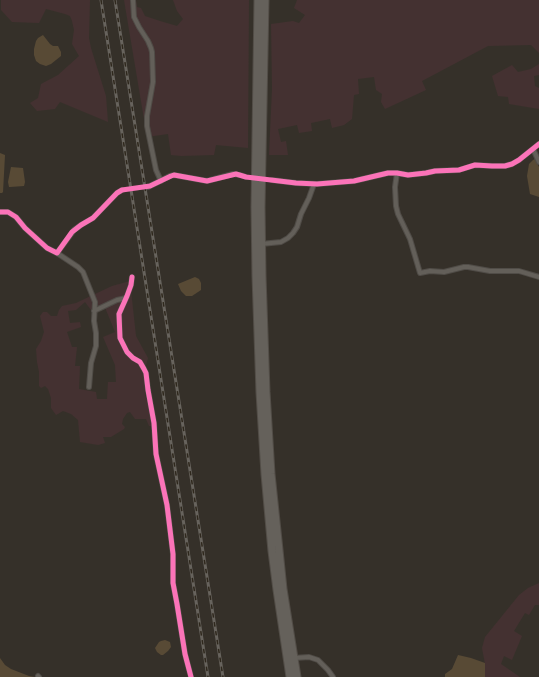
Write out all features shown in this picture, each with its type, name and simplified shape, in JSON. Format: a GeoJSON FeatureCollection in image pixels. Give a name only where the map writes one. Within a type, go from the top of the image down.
{"type":"FeatureCollection","features":[{"type":"Feature","properties":{"kind":"main road"},"geometry":{"type":"LineString","coordinates":[[258,0],[255,221],[260,392],[272,551],[290,677]]}},
{"type":"Feature","properties":{"kind":"main road"},"geometry":{"type":"LineString","coordinates":[[265,0],[261,194],[266,385],[271,474],[283,589],[297,677]]}},
{"type":"Feature","properties":{"kind":"street"},"geometry":{"type":"LineString","coordinates":[[133,0],[134,17],[148,41],[152,52],[153,82],[147,116],[147,126],[156,170],[161,181]]}},
{"type":"Feature","properties":{"kind":"street"},"geometry":{"type":"LineString","coordinates":[[272,180],[314,184],[354,181],[388,173],[408,175],[426,173],[435,170],[459,170],[475,165],[505,166],[522,159],[539,144]]}},
{"type":"Feature","properties":{"kind":"street"},"geometry":{"type":"LineString","coordinates":[[533,149],[539,162]]}},
{"type":"Feature","properties":{"kind":"street"},"geometry":{"type":"LineString","coordinates":[[396,173],[396,206],[398,214],[410,239],[420,273],[430,271],[444,272],[468,266],[490,271],[519,271],[539,277]]}},
{"type":"Feature","properties":{"kind":"street"},"geometry":{"type":"LineString","coordinates":[[148,186],[174,175],[207,181],[233,174],[246,177]]}},
{"type":"Feature","properties":{"kind":"street"},"geometry":{"type":"LineString","coordinates":[[262,244],[281,242],[293,233],[314,184]]}},
{"type":"Feature","properties":{"kind":"street"},"geometry":{"type":"LineString","coordinates":[[57,253],[74,230],[94,218],[117,193],[122,190]]}},
{"type":"Feature","properties":{"kind":"street"},"geometry":{"type":"LineString","coordinates":[[0,212],[8,212],[16,217],[25,228],[47,248],[57,253],[83,272],[95,302],[94,321],[96,346],[91,363],[89,387]]}},
{"type":"Feature","properties":{"kind":"street"},"geometry":{"type":"LineString","coordinates":[[132,277],[131,285],[119,314],[120,338],[128,352],[141,364],[146,372],[149,399],[154,423],[156,454],[167,505],[173,554],[173,583],[190,677]]}},
{"type":"Feature","properties":{"kind":"street"},"geometry":{"type":"LineString","coordinates":[[94,311],[117,300],[126,298]]}},
{"type":"Feature","properties":{"kind":"street"},"geometry":{"type":"LineString","coordinates":[[294,658],[311,658],[318,660],[333,677]]}},
{"type":"Feature","properties":{"kind":"shaded area"},"geometry":{"type":"Polygon","coordinates":[[[1,0],[90,0],[89,38],[106,96],[108,122],[60,102],[55,109],[37,111],[30,103],[38,98],[41,84],[58,75],[79,56],[72,44],[74,30],[72,21],[70,16],[46,9],[39,23],[12,22],[1,10],[1,0]]]}},
{"type":"Feature","properties":{"kind":"shaded area"},"geometry":{"type":"Polygon","coordinates":[[[124,0],[136,0],[137,7],[141,8],[145,16],[177,26],[183,19],[177,11],[173,0],[249,0],[248,148],[216,145],[214,155],[171,155],[168,134],[147,137],[124,0]]]}},
{"type":"Feature","properties":{"kind":"shaded area"},"geometry":{"type":"Polygon","coordinates":[[[297,0],[539,0],[539,53],[531,45],[488,46],[422,81],[426,90],[385,109],[381,102],[382,94],[376,90],[374,77],[358,79],[359,94],[354,95],[352,119],[344,125],[332,128],[330,119],[311,123],[312,131],[299,133],[297,125],[278,129],[281,142],[286,141],[288,155],[269,155],[272,89],[271,24],[293,21],[299,23],[305,15],[294,8],[297,0]]]}},
{"type":"Feature","properties":{"kind":"shaded area"},"geometry":{"type":"Polygon","coordinates":[[[43,35],[50,44],[53,46],[58,46],[61,52],[61,56],[46,66],[36,61],[34,55],[36,41],[43,35]]]}},
{"type":"Feature","properties":{"kind":"shaded area"},"geometry":{"type":"Polygon","coordinates":[[[539,64],[539,75],[534,76],[535,86],[539,88],[539,109],[509,104],[508,97],[498,96],[492,76],[512,65],[518,72],[531,69],[539,64]]]}},
{"type":"Feature","properties":{"kind":"shaded area"},"geometry":{"type":"Polygon","coordinates":[[[0,153],[5,155],[2,193],[0,193],[0,153]]]}},
{"type":"Feature","properties":{"kind":"shaded area"},"geometry":{"type":"Polygon","coordinates":[[[535,159],[539,167],[539,197],[530,194],[527,176],[529,164],[535,159]]]}},
{"type":"Feature","properties":{"kind":"shaded area"},"geometry":{"type":"Polygon","coordinates":[[[11,167],[23,168],[25,182],[24,186],[9,187],[8,182],[11,167]]]}},
{"type":"Feature","properties":{"kind":"shaded area"},"geometry":{"type":"Polygon","coordinates":[[[195,277],[199,279],[201,283],[201,290],[192,296],[186,296],[181,291],[178,284],[195,277]]]}},
{"type":"Feature","properties":{"kind":"shaded area"},"geometry":{"type":"Polygon","coordinates":[[[130,281],[136,336],[148,358],[144,372],[145,395],[152,416],[152,426],[149,426],[146,419],[135,419],[130,412],[127,413],[122,424],[125,427],[124,429],[111,437],[103,437],[105,443],[98,445],[80,442],[78,420],[71,414],[63,411],[56,415],[51,408],[51,398],[48,389],[45,386],[41,388],[39,386],[36,349],[44,332],[40,316],[43,312],[47,312],[51,316],[57,316],[62,306],[76,303],[112,286],[130,281]],[[85,302],[76,310],[68,311],[70,323],[80,322],[81,327],[67,332],[72,347],[77,347],[75,366],[80,366],[79,389],[96,392],[97,399],[107,399],[108,382],[116,382],[115,365],[103,337],[115,332],[104,305],[91,310],[85,302]]]}},
{"type":"Feature","properties":{"kind":"shaded area"},"geometry":{"type":"Polygon","coordinates":[[[539,583],[539,605],[535,605],[529,615],[525,613],[514,631],[522,636],[512,660],[504,656],[501,664],[520,677],[485,677],[485,664],[482,648],[485,637],[519,595],[528,588],[539,583]]]}},
{"type":"Feature","properties":{"kind":"shaded area"},"geometry":{"type":"Polygon","coordinates":[[[165,640],[170,642],[171,647],[163,655],[161,655],[155,648],[159,642],[165,640]]]}},
{"type":"Feature","properties":{"kind":"shaded area"},"geometry":{"type":"Polygon","coordinates":[[[458,655],[485,663],[485,677],[445,677],[445,674],[452,669],[458,655]]]}},
{"type":"Feature","properties":{"kind":"shaded area"},"geometry":{"type":"Polygon","coordinates":[[[0,658],[5,665],[11,669],[35,677],[0,677],[0,658]]]}},
{"type":"Feature","properties":{"kind":"tunnel"},"geometry":{"type":"LineString","coordinates":[[246,177],[272,180]]}},
{"type":"Feature","properties":{"kind":"tunnel"},"geometry":{"type":"LineString","coordinates":[[122,190],[148,187]]}},
{"type":"Feature","properties":{"kind":"railway"},"geometry":{"type":"LineString","coordinates":[[101,0],[208,677]]}},
{"type":"Feature","properties":{"kind":"railway"},"geometry":{"type":"LineString","coordinates":[[115,0],[223,677]]}},
{"type":"Feature","properties":{"kind":"cycle path"},"geometry":{"type":"LineString","coordinates":[[0,212],[8,212],[16,217],[25,228],[47,248],[57,253],[72,232],[93,218],[117,193],[122,190],[150,186],[174,175],[207,181],[236,174],[246,177],[296,183],[317,184],[354,181],[388,173],[408,175],[435,171],[459,170],[475,165],[505,166],[519,160],[539,144]]}},
{"type":"Feature","properties":{"kind":"cycle path"},"geometry":{"type":"LineString","coordinates":[[132,277],[131,285],[119,314],[120,338],[127,352],[140,362],[146,373],[154,423],[156,454],[167,505],[173,554],[173,583],[185,654],[191,677]]}}]}
